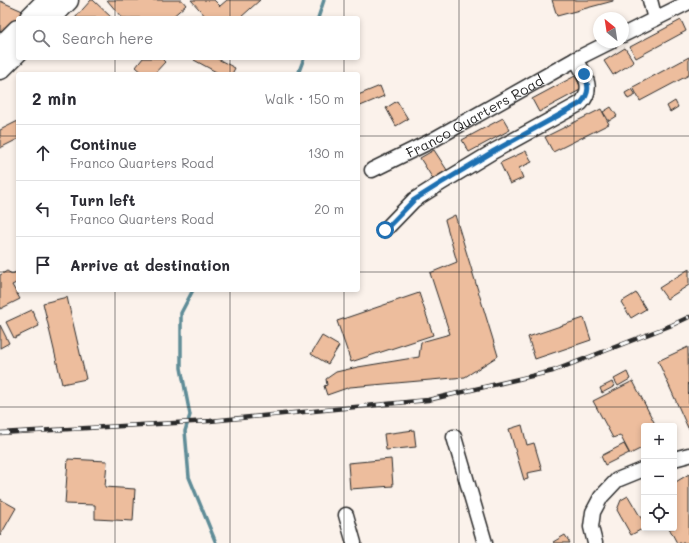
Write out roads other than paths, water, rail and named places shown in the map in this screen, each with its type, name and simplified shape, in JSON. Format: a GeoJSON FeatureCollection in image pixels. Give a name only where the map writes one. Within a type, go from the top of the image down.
{"type":"FeatureCollection","features":[{"type":"Feature","properties":{"kind":"main road"},"geometry":{"type":"LineString","coordinates":[[33,16],[49,0]]}},
{"type":"Feature","properties":{"kind":"main road"},"geometry":{"type":"LineString","coordinates":[[51,16],[67,0]]}},
{"type":"Feature","properties":{"kind":"main road"},"geometry":{"type":"LineString","coordinates":[[0,49],[16,33]]}},
{"type":"Feature","properties":{"kind":"main road"},"geometry":{"type":"LineString","coordinates":[[0,68],[16,52]]}},
{"type":"Feature","properties":{"kind":"street"},"geometry":{"type":"LineString","coordinates":[[650,0],[655,19]]}},
{"type":"Feature","properties":{"kind":"street"},"geometry":{"type":"LineString","coordinates":[[629,32],[689,2]]}},
{"type":"Feature","properties":{"kind":"street","name":"Franco Quarters Road"},"geometry":{"type":"LineString","coordinates":[[372,170],[431,141],[598,48]]}},
{"type":"Feature","properties":{"kind":"street"},"geometry":{"type":"LineString","coordinates":[[385,230],[414,200],[494,151],[581,103],[586,96],[588,83],[576,59]]}},
{"type":"Feature","properties":{"kind":"street"},"geometry":{"type":"LineString","coordinates":[[454,437],[485,543]]}},
{"type":"Feature","properties":{"kind":"street"},"geometry":{"type":"LineString","coordinates":[[677,458],[689,455]]}},
{"type":"Feature","properties":{"kind":"street"},"geometry":{"type":"LineString","coordinates":[[595,543],[591,527],[593,512],[601,497],[617,480],[641,470]]}},
{"type":"Feature","properties":{"kind":"street"},"geometry":{"type":"LineString","coordinates":[[346,515],[354,543]]}},
{"type":"Feature","properties":{"kind":"waterway"},"geometry":{"type":"LineString","coordinates":[[319,16],[324,0]]}},
{"type":"Feature","properties":{"kind":"waterway"},"geometry":{"type":"LineString","coordinates":[[299,72],[303,60]]}},
{"type":"Feature","properties":{"kind":"waterway"},"geometry":{"type":"LineString","coordinates":[[192,292],[181,313],[181,368],[190,415],[185,431],[189,477],[216,543]]}},
{"type":"Feature","properties":{"kind":"railway"},"geometry":{"type":"LineString","coordinates":[[0,433],[210,421],[428,400],[553,371],[689,317]]}}]}
